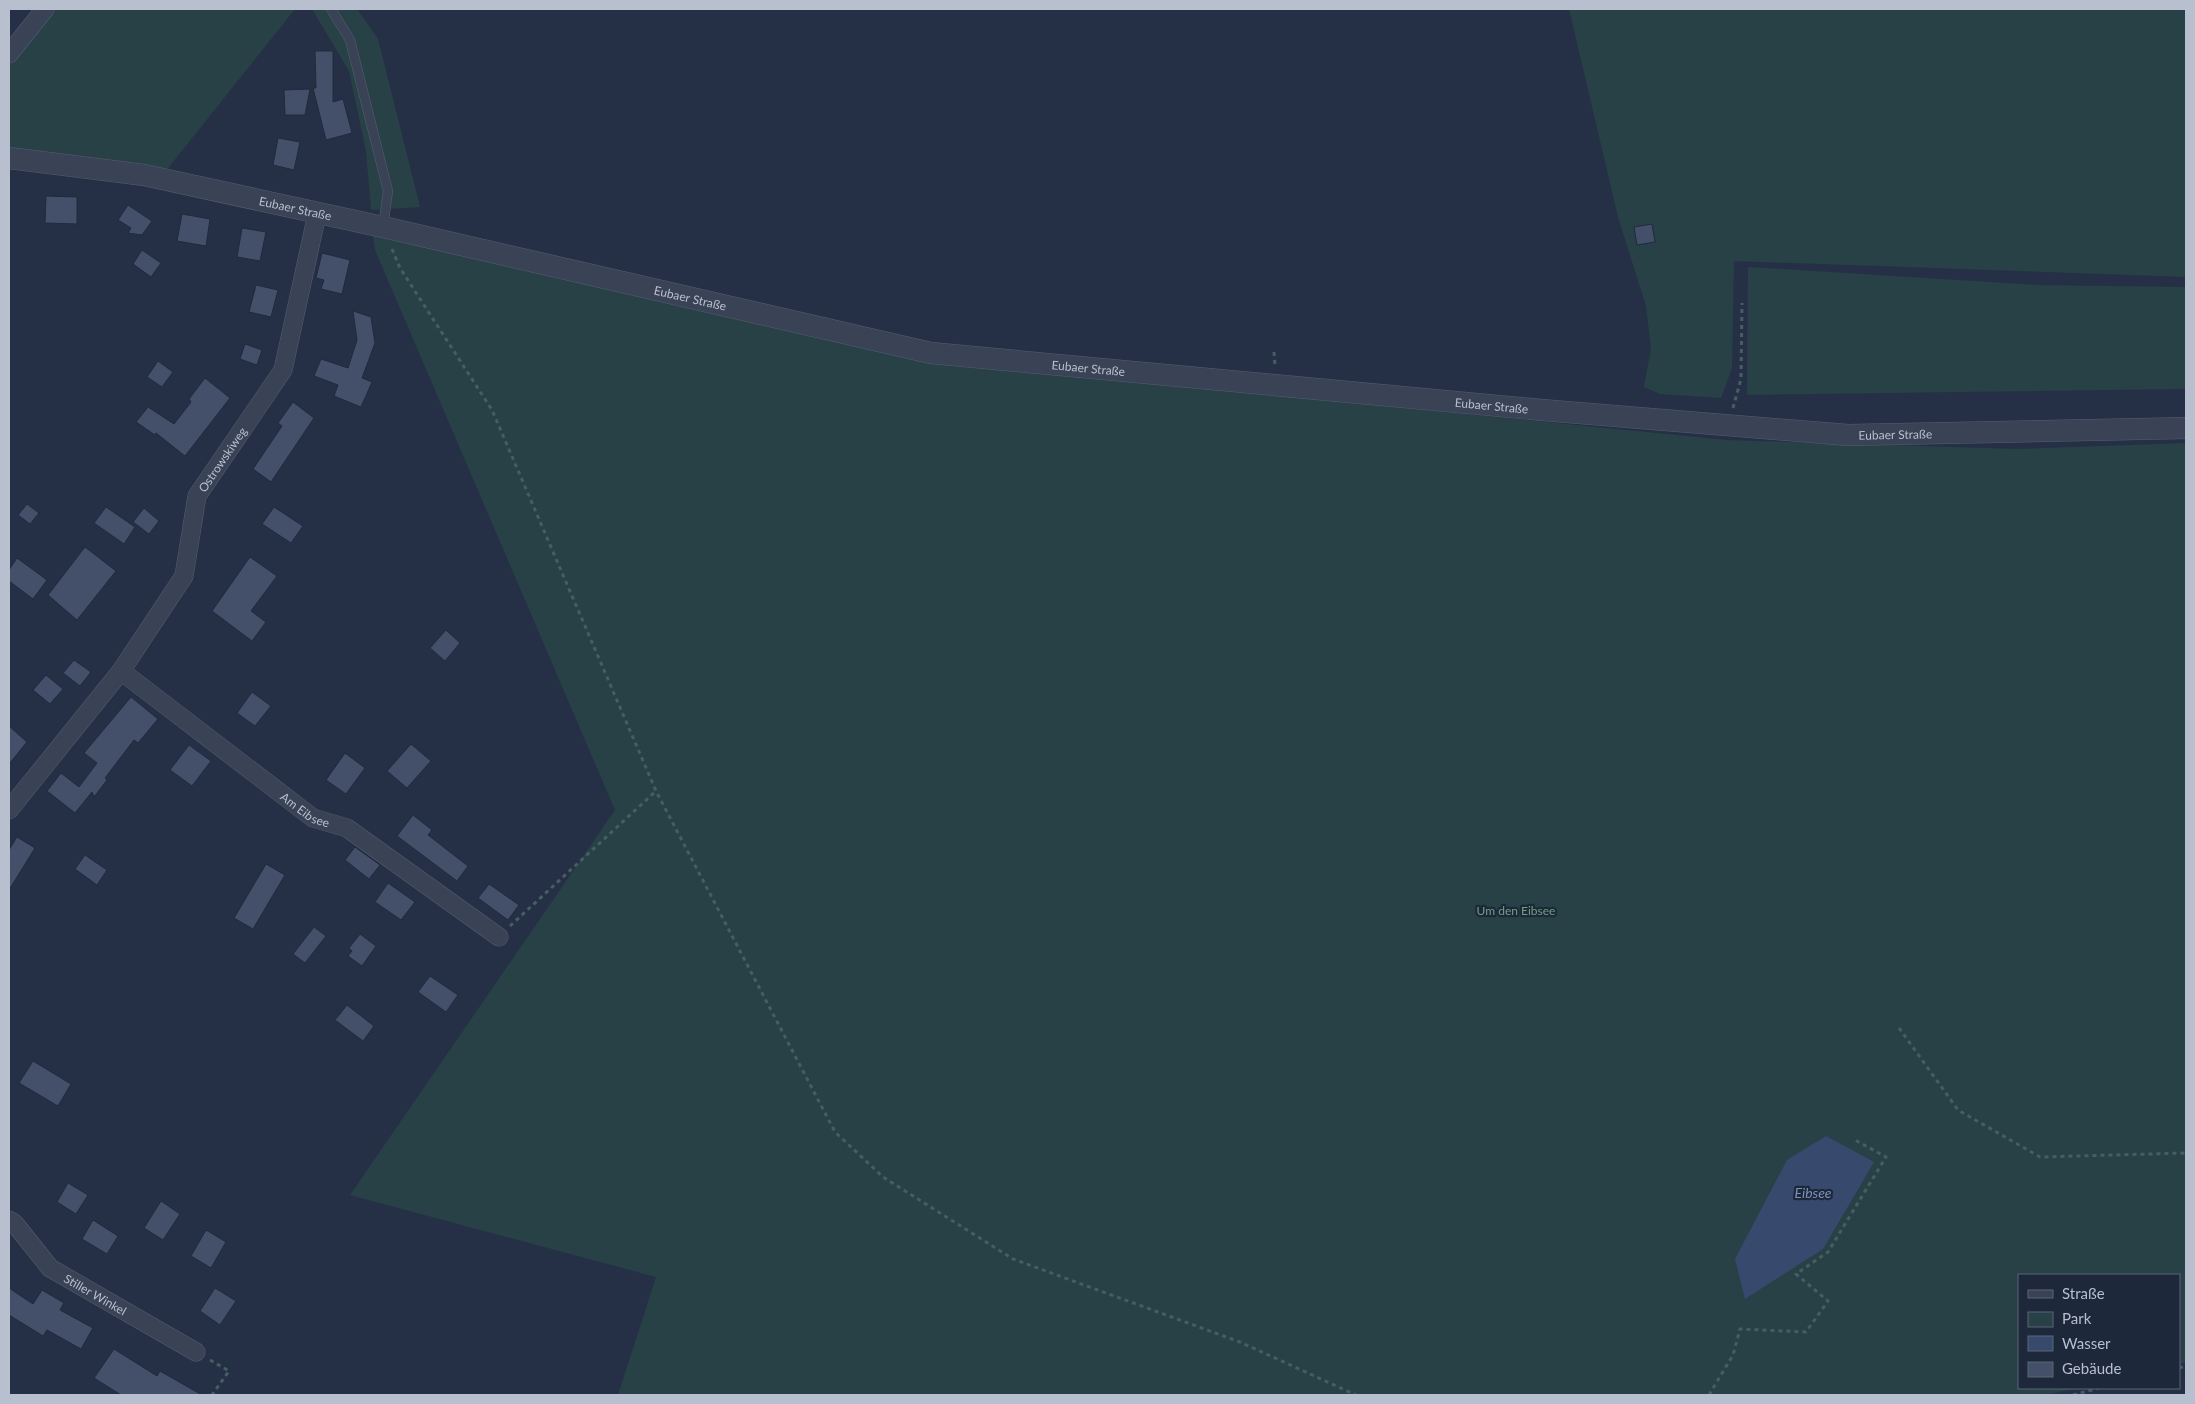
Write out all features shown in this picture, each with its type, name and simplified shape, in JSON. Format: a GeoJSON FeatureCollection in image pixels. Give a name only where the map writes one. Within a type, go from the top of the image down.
{"type":"FeatureCollection","features":[{"type":"Feature","properties":{"kind":"street"},"geometry":{"type":"LineString","coordinates":[[9,54],[45,9]]}},
{"type":"Feature","properties":{"kind":"street","name":"Eubaer Straße"},"geometry":{"type":"LineString","coordinates":[[9,158],[144,176],[383,227],[931,353],[1542,410],[1848,436],[2186,428]]}},
{"type":"Feature","properties":{"kind":"street","name":"Ostrowskiweg"},"geometry":{"type":"LineString","coordinates":[[9,810],[120,671],[184,576],[197,496],[282,370],[317,214]]}},
{"type":"Feature","properties":{"kind":"street","name":"Am Eibsee"},"geometry":{"type":"LineString","coordinates":[[120,671],[313,818],[347,828],[498,937]]}},
{"type":"Feature","properties":{"kind":"street","name":"Stiller Winkel"},"geometry":{"type":"LineString","coordinates":[[9,1220],[15,1224],[50,1268],[196,1352]]}},
{"type":"Feature","properties":{"kind":"lane"},"geometry":{"type":"LineString","coordinates":[[331,9],[350,40],[388,191],[383,227]]}},
{"type":"Feature","properties":{"kind":"path"},"geometry":{"type":"LineString","coordinates":[[383,227],[400,268],[492,410],[656,791],[835,1132],[883,1177],[1014,1260],[1240,1342],[1356,1395]]}},
{"type":"Feature","properties":{"kind":"path"},"geometry":{"type":"LineString","coordinates":[[1734,407],[1741,379],[1742,303]]}},
{"type":"Feature","properties":{"kind":"path"},"geometry":{"type":"LineString","coordinates":[[1265,365],[1285,367]]}},
{"type":"Feature","properties":{"kind":"path"},"geometry":{"type":"LineString","coordinates":[[1724,406],[1743,408]]}},
{"type":"Feature","properties":{"kind":"path"},"geometry":{"type":"LineString","coordinates":[[498,937],[656,791]]}},
{"type":"Feature","properties":{"kind":"path"},"geometry":{"type":"LineString","coordinates":[[1899,1028],[1958,1110],[2040,1156],[2186,1153]]}},
{"type":"Feature","properties":{"kind":"path"},"geometry":{"type":"LineString","coordinates":[[1709,1395],[1733,1355],[1740,1329],[1806,1332],[1828,1301],[1796,1274],[1828,1252],[1886,1157],[1855,1140]]}},
{"type":"Feature","properties":{"kind":"path"},"geometry":{"type":"LineString","coordinates":[[196,1352],[229,1371],[212,1395]]}},
{"type":"Feature","properties":{"kind":"path"},"geometry":{"type":"LineString","coordinates":[[2073,1395],[2095,1389]]}},
{"type":"Feature","properties":{"kind":"green space"},"geometry":{"type":"Polygon","coordinates":[[[46,9],[295,9],[165,172],[9,157],[9,56],[46,9]]]}},
{"type":"Feature","properties":{"kind":"green space"},"geometry":{"type":"Polygon","coordinates":[[[312,9],[357,9],[378,39],[420,207],[371,210],[366,151],[349,71],[312,9]]]}},
{"type":"Feature","properties":{"kind":"green space"},"geometry":{"type":"Polygon","coordinates":[[[1569,9],[2186,9],[2186,277],[1734,261],[1732,368],[1721,398],[1660,394],[1644,387],[1651,348],[1646,306],[1618,217],[1569,9]]]}},
{"type":"Feature","properties":{"kind":"green space","name":"Um den Eibsee"},"geometry":{"type":"Polygon","coordinates":[[[373,235],[910,359],[1727,440],[2017,449],[2186,443],[2186,1362],[2180,1364],[2180,1274],[2018,1274],[2018,1389],[2073,1389],[2046,1395],[618,1395],[656,1277],[350,1195],[615,810],[375,250],[373,235]]]}},
{"type":"Feature","properties":{"kind":"green space"},"geometry":{"type":"Polygon","coordinates":[[[1748,267],[2039,285],[2186,287],[2186,389],[1747,395],[1748,267]]]}},
{"type":"Feature","properties":{"kind":"water","name":"Eibsee"},"geometry":{"type":"Polygon","coordinates":[[[1826,1136],[1874,1162],[1823,1249],[1745,1299],[1735,1259],[1787,1160],[1826,1136]]]}},
{"type":"Feature","properties":{"kind":"building"},"geometry":{"type":"Polygon","coordinates":[[[315,51],[333,51],[333,102],[343,99],[352,133],[326,140],[313,88],[316,88],[315,51]]]}},
{"type":"Feature","properties":{"kind":"building"},"geometry":{"type":"Polygon","coordinates":[[[310,89],[305,115],[285,115],[284,90],[310,89]]]}},
{"type":"Feature","properties":{"kind":"building"},"geometry":{"type":"Polygon","coordinates":[[[278,138],[300,142],[294,170],[273,165],[278,138]]]}},
{"type":"Feature","properties":{"kind":"building"},"geometry":{"type":"Polygon","coordinates":[[[46,196],[77,197],[77,224],[45,223],[46,196]]]}},
{"type":"Feature","properties":{"kind":"building"},"geometry":{"type":"Polygon","coordinates":[[[128,205],[152,221],[142,235],[128,233],[131,228],[118,220],[128,205]]]}},
{"type":"Feature","properties":{"kind":"building"},"geometry":{"type":"Polygon","coordinates":[[[182,214],[210,219],[206,246],[177,241],[182,214]]]}},
{"type":"Feature","properties":{"kind":"building"},"geometry":{"type":"Polygon","coordinates":[[[1652,224],[1655,242],[1637,245],[1634,227],[1652,224]]]}},
{"type":"Feature","properties":{"kind":"building"},"geometry":{"type":"Polygon","coordinates":[[[242,228],[266,232],[260,261],[237,257],[242,228]]]}},
{"type":"Feature","properties":{"kind":"building"},"geometry":{"type":"Polygon","coordinates":[[[142,250],[161,263],[151,277],[133,264],[142,250]]]}},
{"type":"Feature","properties":{"kind":"building"},"geometry":{"type":"Polygon","coordinates":[[[322,253],[350,260],[342,294],[321,289],[324,280],[316,278],[322,253]]]}},
{"type":"Feature","properties":{"kind":"building"},"geometry":{"type":"Polygon","coordinates":[[[256,285],[278,290],[271,317],[249,312],[256,285]]]}},
{"type":"Feature","properties":{"kind":"building"},"geometry":{"type":"Polygon","coordinates":[[[353,311],[371,317],[375,343],[362,378],[372,382],[361,407],[334,396],[338,385],[314,376],[321,359],[348,368],[357,340],[353,311]]]}},
{"type":"Feature","properties":{"kind":"building"},"geometry":{"type":"Polygon","coordinates":[[[245,344],[262,350],[257,365],[240,359],[245,344]]]}},
{"type":"Feature","properties":{"kind":"building"},"geometry":{"type":"Polygon","coordinates":[[[158,361],[173,372],[162,387],[147,377],[158,361]]]}},
{"type":"Feature","properties":{"kind":"building"},"geometry":{"type":"Polygon","coordinates":[[[205,378],[230,398],[185,456],[156,433],[155,435],[136,422],[148,407],[174,424],[191,402],[189,399],[205,378]]]}},
{"type":"Feature","properties":{"kind":"building"},"geometry":{"type":"Polygon","coordinates":[[[293,402],[314,418],[271,482],[253,469],[282,426],[278,423],[293,402]]]}},
{"type":"Feature","properties":{"kind":"building"},"geometry":{"type":"Polygon","coordinates":[[[27,504],[39,513],[30,524],[18,515],[27,504]]]}},
{"type":"Feature","properties":{"kind":"building"},"geometry":{"type":"Polygon","coordinates":[[[106,507],[135,527],[124,544],[94,523],[106,507]]]}},
{"type":"Feature","properties":{"kind":"building"},"geometry":{"type":"Polygon","coordinates":[[[274,507],[303,526],[291,543],[262,524],[274,507]]]}},
{"type":"Feature","properties":{"kind":"building"},"geometry":{"type":"Polygon","coordinates":[[[144,508],[159,521],[149,534],[133,522],[144,508]]]}},
{"type":"Feature","properties":{"kind":"building"},"geometry":{"type":"Polygon","coordinates":[[[85,547],[116,571],[77,620],[48,595],[85,547]]]}},
{"type":"Feature","properties":{"kind":"building"},"geometry":{"type":"Polygon","coordinates":[[[250,557],[277,576],[251,611],[266,622],[252,641],[212,611],[250,557]]]}},
{"type":"Feature","properties":{"kind":"building"},"geometry":{"type":"Polygon","coordinates":[[[17,558],[47,580],[33,599],[9,581],[9,570],[17,558]]]}},
{"type":"Feature","properties":{"kind":"building"},"geometry":{"type":"Polygon","coordinates":[[[446,630],[460,643],[445,661],[430,648],[446,630]]]}},
{"type":"Feature","properties":{"kind":"building"},"geometry":{"type":"Polygon","coordinates":[[[74,660],[91,672],[80,686],[63,673],[74,660]]]}},
{"type":"Feature","properties":{"kind":"building"},"geometry":{"type":"Polygon","coordinates":[[[46,675],[63,689],[50,704],[33,690],[46,675]]]}},
{"type":"Feature","properties":{"kind":"building"},"geometry":{"type":"Polygon","coordinates":[[[252,692],[271,706],[255,726],[237,713],[252,692]]]}},
{"type":"Feature","properties":{"kind":"building"},"geometry":{"type":"Polygon","coordinates":[[[131,697],[158,719],[138,743],[134,740],[105,778],[107,780],[94,797],[92,792],[75,813],[47,791],[61,773],[79,787],[97,763],[84,753],[131,697]]]}},
{"type":"Feature","properties":{"kind":"building"},"geometry":{"type":"Polygon","coordinates":[[[9,726],[27,742],[9,764],[9,726]]]}},
{"type":"Feature","properties":{"kind":"building"},"geometry":{"type":"Polygon","coordinates":[[[411,744],[431,761],[407,788],[387,771],[411,744]]]}},
{"type":"Feature","properties":{"kind":"building"},"geometry":{"type":"Polygon","coordinates":[[[189,745],[211,761],[192,786],[170,770],[189,745]]]}},
{"type":"Feature","properties":{"kind":"building"},"geometry":{"type":"Polygon","coordinates":[[[345,753],[365,768],[346,794],[326,780],[345,753]]]}},
{"type":"Feature","properties":{"kind":"building"},"geometry":{"type":"Polygon","coordinates":[[[413,815],[432,830],[428,835],[468,866],[457,881],[397,836],[413,815]]]}},
{"type":"Feature","properties":{"kind":"building"},"geometry":{"type":"Polygon","coordinates":[[[17,837],[35,848],[9,890],[9,850],[17,837]]]}},
{"type":"Feature","properties":{"kind":"building"},"geometry":{"type":"Polygon","coordinates":[[[355,847],[380,865],[369,879],[345,860],[355,847]]]}},
{"type":"Feature","properties":{"kind":"building"},"geometry":{"type":"Polygon","coordinates":[[[85,855],[107,870],[97,885],[75,869],[85,855]]]}},
{"type":"Feature","properties":{"kind":"building"},"geometry":{"type":"Polygon","coordinates":[[[266,864],[285,875],[253,929],[234,918],[266,864]]]}},
{"type":"Feature","properties":{"kind":"building"},"geometry":{"type":"Polygon","coordinates":[[[388,883],[415,902],[401,920],[375,902],[388,883]]]}},
{"type":"Feature","properties":{"kind":"building"},"geometry":{"type":"Polygon","coordinates":[[[489,884],[519,905],[508,920],[478,898],[489,884]]]}},
{"type":"Feature","properties":{"kind":"building"},"geometry":{"type":"Polygon","coordinates":[[[314,927],[326,936],[305,963],[293,954],[314,927]]]}},
{"type":"Feature","properties":{"kind":"building"},"geometry":{"type":"Polygon","coordinates":[[[360,934],[376,946],[362,966],[348,956],[352,951],[349,948],[360,934]]]}},
{"type":"Feature","properties":{"kind":"building"},"geometry":{"type":"Polygon","coordinates":[[[430,976],[458,995],[446,1012],[418,992],[430,976]]]}},
{"type":"Feature","properties":{"kind":"building"},"geometry":{"type":"Polygon","coordinates":[[[347,1005],[374,1026],[363,1041],[335,1020],[347,1005]]]}},
{"type":"Feature","properties":{"kind":"building"},"geometry":{"type":"Polygon","coordinates":[[[33,1061],[71,1084],[58,1106],[19,1083],[33,1061]]]}},
{"type":"Feature","properties":{"kind":"building"},"geometry":{"type":"Polygon","coordinates":[[[68,1183],[88,1195],[76,1214],[57,1202],[68,1183]]]}},
{"type":"Feature","properties":{"kind":"building"},"geometry":{"type":"Polygon","coordinates":[[[161,1201],[180,1214],[163,1240],[144,1228],[161,1201]]]}},
{"type":"Feature","properties":{"kind":"building"},"geometry":{"type":"Polygon","coordinates":[[[93,1220],[118,1236],[107,1254],[82,1239],[93,1220]]]}},
{"type":"Feature","properties":{"kind":"building"},"geometry":{"type":"Polygon","coordinates":[[[206,1230],[226,1242],[211,1268],[191,1256],[206,1230]]]}},
{"type":"Feature","properties":{"kind":"building"},"geometry":{"type":"Polygon","coordinates":[[[9,1288],[33,1304],[42,1290],[64,1303],[60,1310],[93,1328],[81,1349],[47,1330],[43,1336],[9,1315],[9,1288]]]}},
{"type":"Feature","properties":{"kind":"building"},"geometry":{"type":"Polygon","coordinates":[[[215,1288],[236,1301],[220,1325],[200,1311],[215,1288]]]}},
{"type":"Feature","properties":{"kind":"building"},"geometry":{"type":"Polygon","coordinates":[[[114,1349],[157,1376],[160,1371],[202,1395],[121,1395],[94,1378],[114,1349]]]}}]}
